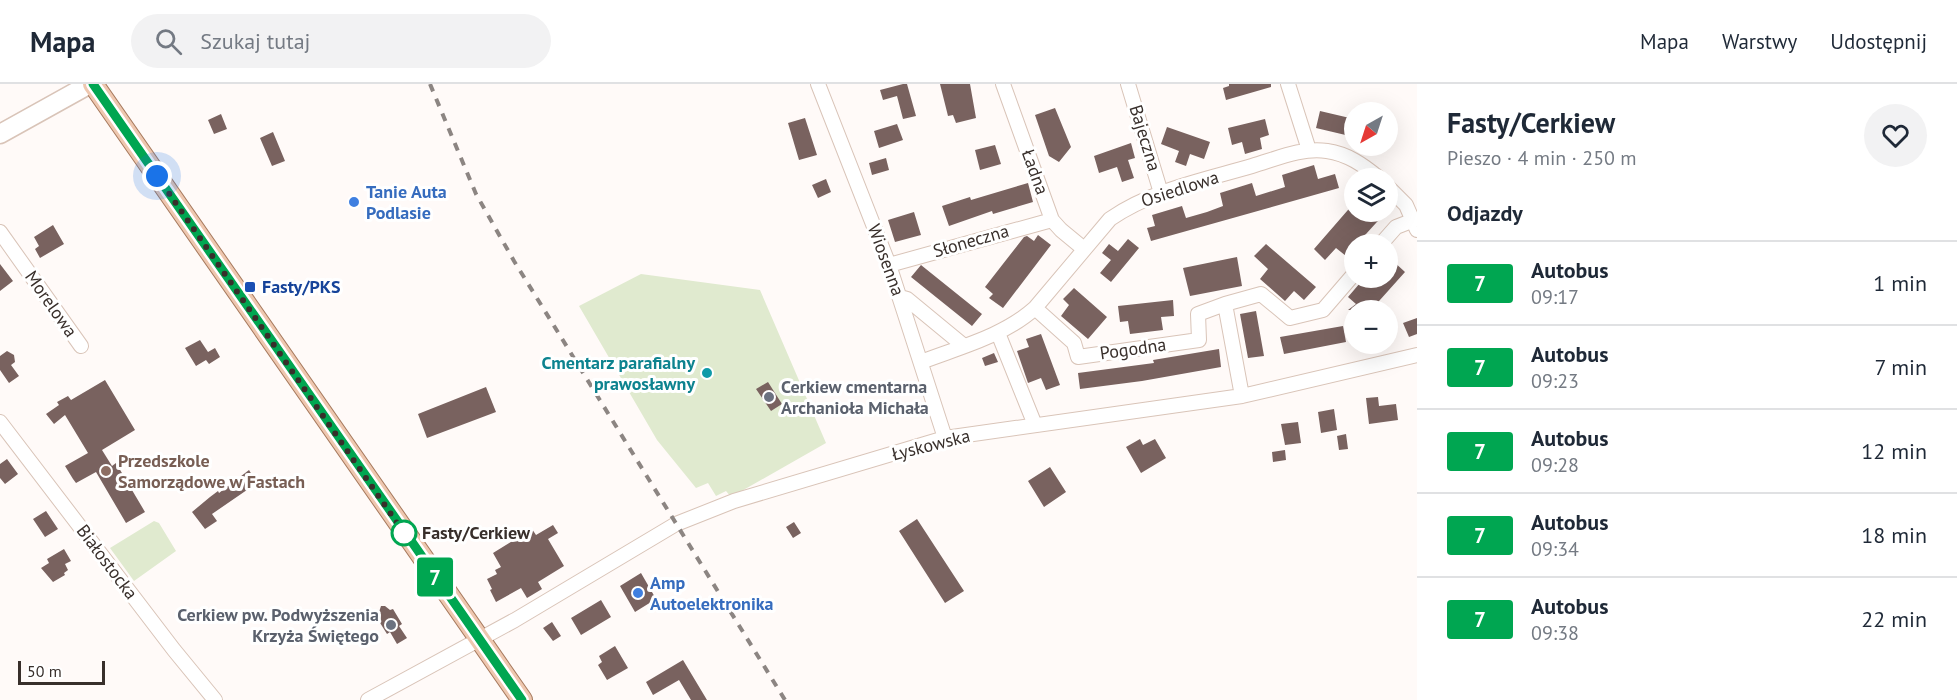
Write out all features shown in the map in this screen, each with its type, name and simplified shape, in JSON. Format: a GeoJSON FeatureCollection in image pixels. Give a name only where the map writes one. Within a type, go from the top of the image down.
{"type":"FeatureCollection","features":[{"type":"Feature","properties":{"kind":"main road"},"geometry":{"type":"LineString","coordinates":[[92,84],[522,700]]}},
{"type":"Feature","properties":{"kind":"street"},"geometry":{"type":"LineString","coordinates":[[0,134],[92,84]]}},
{"type":"Feature","properties":{"kind":"street","name":"Wiosenna"},"geometry":{"type":"LineString","coordinates":[[818,84],[889,265],[945,438]]}},
{"type":"Feature","properties":{"kind":"street","name":"Ładna"},"geometry":{"type":"LineString","coordinates":[[1003,84],[1052,220],[1084,249]]}},
{"type":"Feature","properties":{"kind":"street","name":"Bajeczna"},"geometry":{"type":"LineString","coordinates":[[1128,84],[1161,193]]}},
{"type":"Feature","properties":{"kind":"street"},"geometry":{"type":"LineString","coordinates":[[1288,84],[1309,150]]}},
{"type":"Feature","properties":{"kind":"street","name":"Osiedlowa"},"geometry":{"type":"LineString","coordinates":[[921,362],[998,333],[1023,319],[1035,308],[1110,219],[1125,209],[1161,193],[1309,150],[1342,154],[1356,160],[1366,168]]}},
{"type":"Feature","properties":{"kind":"street"},"geometry":{"type":"LineString","coordinates":[[1390,234],[1396,228],[1415,225],[1406,205],[1398,197]]}},
{"type":"Feature","properties":{"kind":"street","name":"Słoneczna"},"geometry":{"type":"LineString","coordinates":[[889,265],[1052,220]]}},
{"type":"Feature","properties":{"kind":"street","name":"Morelowa"},"geometry":{"type":"LineString","coordinates":[[0,232],[81,346]]}},
{"type":"Feature","properties":{"kind":"street","name":"Pogodna"},"geometry":{"type":"LineString","coordinates":[[1035,308],[1074,343],[1078,357],[1199,340],[1198,314],[1261,294],[1290,318],[1323,310],[1344,286]]}},
{"type":"Feature","properties":{"kind":"street"},"geometry":{"type":"LineString","coordinates":[[900,297],[907,299],[964,346]]}},
{"type":"Feature","properties":{"kind":"street"},"geometry":{"type":"LineString","coordinates":[[1225,304],[1242,396]]}},
{"type":"Feature","properties":{"kind":"street"},"geometry":{"type":"LineString","coordinates":[[998,333],[1035,425]]}},
{"type":"Feature","properties":{"kind":"street","name":"Łyskowska"},"geometry":{"type":"LineString","coordinates":[[368,700],[515,620],[676,524],[734,501],[945,438],[1242,396],[1417,355]]}},
{"type":"Feature","properties":{"kind":"street","name":"Białostocka"},"geometry":{"type":"LineString","coordinates":[[0,422],[174,650],[215,700]]}},
{"type":"Feature","properties":{"kind":"green space","name":"Cmentarz parafialny prawosławny"},"geometry":{"type":"Polygon","coordinates":[[[641,274],[760,290],[826,443],[731,497],[726,491],[716,496],[708,483],[696,488],[657,440],[579,306],[641,274]]]}},
{"type":"Feature","properties":{"kind":"green space"},"geometry":{"type":"Polygon","coordinates":[[[154,521],[159,523],[176,551],[134,581],[110,548],[154,521]]]}},
{"type":"Feature","properties":{"kind":"building"},"geometry":{"type":"Polygon","coordinates":[[[907,84],[916,116],[903,119],[897,96],[883,100],[880,90],[907,84]]]}},
{"type":"Feature","properties":{"kind":"building"},"geometry":{"type":"Polygon","coordinates":[[[940,84],[970,84],[976,118],[956,123],[953,115],[948,116],[940,84]]]}},
{"type":"Feature","properties":{"kind":"building"},"geometry":{"type":"Polygon","coordinates":[[[1229,84],[1271,84],[1271,87],[1226,100],[1223,88],[1229,84]]]}},
{"type":"Feature","properties":{"kind":"building"},"geometry":{"type":"Polygon","coordinates":[[[1055,108],[1071,147],[1059,162],[1049,156],[1035,115],[1055,108]]]}},
{"type":"Feature","properties":{"kind":"building"},"geometry":{"type":"Polygon","coordinates":[[[1320,111],[1344,117],[1344,135],[1316,128],[1320,111]]]}},
{"type":"Feature","properties":{"kind":"building"},"geometry":{"type":"Polygon","coordinates":[[[221,114],[227,129],[214,134],[208,120],[221,114]]]}},
{"type":"Feature","properties":{"kind":"building"},"geometry":{"type":"Polygon","coordinates":[[[805,118],[817,155],[799,160],[788,123],[805,118]]]}},
{"type":"Feature","properties":{"kind":"building"},"geometry":{"type":"Polygon","coordinates":[[[1265,119],[1269,135],[1260,138],[1262,149],[1245,154],[1242,142],[1232,145],[1228,128],[1265,119]]]}},
{"type":"Feature","properties":{"kind":"building"},"geometry":{"type":"Polygon","coordinates":[[[897,124],[903,140],[879,148],[874,131],[897,124]]]}},
{"type":"Feature","properties":{"kind":"building"},"geometry":{"type":"Polygon","coordinates":[[[1167,127],[1210,142],[1204,159],[1190,154],[1186,166],[1175,162],[1179,151],[1161,144],[1167,127]]]}},
{"type":"Feature","properties":{"kind":"building"},"geometry":{"type":"Polygon","coordinates":[[[273,132],[285,161],[272,166],[260,138],[273,132]]]}},
{"type":"Feature","properties":{"kind":"building"},"geometry":{"type":"Polygon","coordinates":[[[1131,143],[1135,158],[1128,160],[1134,178],[1122,182],[1117,167],[1099,173],[1094,156],[1131,143]]]}},
{"type":"Feature","properties":{"kind":"building"},"geometry":{"type":"Polygon","coordinates":[[[995,145],[1001,164],[980,170],[975,150],[995,145]]]}},
{"type":"Feature","properties":{"kind":"building"},"geometry":{"type":"Polygon","coordinates":[[[886,158],[889,170],[872,175],[869,163],[886,158]]]}},
{"type":"Feature","properties":{"kind":"building"},"geometry":{"type":"Polygon","coordinates":[[[1314,165],[1318,179],[1335,174],[1339,188],[1151,241],[1147,228],[1155,226],[1152,215],[1182,206],[1186,218],[1207,212],[1223,206],[1220,193],[1252,183],[1256,196],[1285,187],[1282,175],[1314,165]]]}},
{"type":"Feature","properties":{"kind":"building"},"geometry":{"type":"Polygon","coordinates":[[[826,179],[831,192],[818,198],[812,185],[826,179]]]}},
{"type":"Feature","properties":{"kind":"building"},"geometry":{"type":"Polygon","coordinates":[[[1028,183],[1033,202],[993,214],[992,211],[949,226],[942,206],[1028,183]]]}},
{"type":"Feature","properties":{"kind":"building"},"geometry":{"type":"Polygon","coordinates":[[[914,212],[921,235],[895,242],[888,220],[914,212]]]}},
{"type":"Feature","properties":{"kind":"building"},"geometry":{"type":"Polygon","coordinates":[[[1344,214],[1344,222],[1377,222],[1366,234],[1344,234],[1344,254],[1336,248],[1325,260],[1314,249],[1344,214]]]}},
{"type":"Feature","properties":{"kind":"building"},"geometry":{"type":"Polygon","coordinates":[[[53,225],[64,244],[40,258],[35,249],[39,246],[34,237],[53,225]]]}},
{"type":"Feature","properties":{"kind":"building"},"geometry":{"type":"Polygon","coordinates":[[[1038,235],[1051,245],[1003,308],[989,298],[993,294],[985,287],[1024,237],[1027,236],[1034,241],[1038,235]]]}},
{"type":"Feature","properties":{"kind":"building"},"geometry":{"type":"Polygon","coordinates":[[[1128,239],[1139,248],[1111,282],[1100,273],[1111,260],[1102,253],[1109,244],[1118,251],[1128,239]]]}},
{"type":"Feature","properties":{"kind":"building"},"geometry":{"type":"Polygon","coordinates":[[[1266,244],[1316,287],[1304,300],[1294,291],[1285,301],[1260,279],[1268,269],[1254,256],[1266,244]]]}},
{"type":"Feature","properties":{"kind":"building"},"geometry":{"type":"Polygon","coordinates":[[[1237,257],[1242,286],[1190,296],[1183,268],[1237,257]]]}},
{"type":"Feature","properties":{"kind":"building"},"geometry":{"type":"Polygon","coordinates":[[[0,264],[13,281],[0,291],[0,264]]]}},
{"type":"Feature","properties":{"kind":"building"},"geometry":{"type":"Polygon","coordinates":[[[921,265],[982,314],[972,326],[911,277],[921,265]]]}},
{"type":"Feature","properties":{"kind":"building"},"geometry":{"type":"Polygon","coordinates":[[[1398,266],[1405,272],[1398,280],[1398,266]]]}},
{"type":"Feature","properties":{"kind":"building"},"geometry":{"type":"Polygon","coordinates":[[[1074,288],[1107,317],[1088,339],[1061,316],[1069,305],[1063,299],[1074,288]]]}},
{"type":"Feature","properties":{"kind":"building"},"geometry":{"type":"Polygon","coordinates":[[[1356,288],[1391,288],[1380,300],[1351,300],[1348,297],[1356,288]]]}},
{"type":"Feature","properties":{"kind":"building"},"geometry":{"type":"Polygon","coordinates":[[[1173,300],[1174,316],[1161,317],[1163,330],[1130,334],[1128,321],[1120,322],[1118,306],[1173,300]]]}},
{"type":"Feature","properties":{"kind":"building"},"geometry":{"type":"Polygon","coordinates":[[[1256,311],[1264,356],[1248,358],[1240,314],[1256,311]]]}},
{"type":"Feature","properties":{"kind":"building"},"geometry":{"type":"Polygon","coordinates":[[[1417,318],[1417,334],[1409,337],[1403,323],[1417,318]]]}},
{"type":"Feature","properties":{"kind":"building"},"geometry":{"type":"Polygon","coordinates":[[[1343,326],[1344,331],[1344,342],[1284,354],[1280,337],[1343,326]]]}},
{"type":"Feature","properties":{"kind":"building"},"geometry":{"type":"Polygon","coordinates":[[[1041,334],[1060,385],[1046,390],[1041,378],[1028,383],[1017,351],[1029,347],[1026,339],[1041,334]]]}},
{"type":"Feature","properties":{"kind":"building"},"geometry":{"type":"Polygon","coordinates":[[[200,340],[208,352],[215,348],[220,357],[209,364],[206,360],[196,366],[185,348],[200,340]]]}},
{"type":"Feature","properties":{"kind":"building"},"geometry":{"type":"Polygon","coordinates":[[[1219,349],[1221,367],[1080,389],[1078,373],[1154,363],[1153,360],[1219,349]]]}},
{"type":"Feature","properties":{"kind":"building"},"geometry":{"type":"Polygon","coordinates":[[[7,351],[14,355],[15,362],[11,365],[19,376],[9,383],[0,370],[0,356],[7,351]]]}},
{"type":"Feature","properties":{"kind":"building"},"geometry":{"type":"Polygon","coordinates":[[[994,353],[998,362],[985,366],[982,358],[994,353]]]}},
{"type":"Feature","properties":{"kind":"building"},"geometry":{"type":"Polygon","coordinates":[[[105,380],[135,430],[102,450],[112,466],[116,463],[145,512],[126,523],[96,472],[76,483],[73,479],[65,466],[88,453],[65,415],[54,424],[46,414],[59,405],[57,402],[68,396],[71,400],[105,380]]]}},
{"type":"Feature","properties":{"kind":"building","name":"Cerkiew cmentarna Archanioła Michała"},"geometry":{"type":"Polygon","coordinates":[[[768,382],[782,404],[771,411],[756,389],[768,382]]]}},
{"type":"Feature","properties":{"kind":"building"},"geometry":{"type":"Polygon","coordinates":[[[486,387],[496,412],[427,438],[418,414],[486,387]]]}},
{"type":"Feature","properties":{"kind":"building"},"geometry":{"type":"Polygon","coordinates":[[[1378,397],[1379,406],[1396,404],[1398,420],[1369,424],[1366,398],[1378,397]]]}},
{"type":"Feature","properties":{"kind":"building"},"geometry":{"type":"Polygon","coordinates":[[[1334,409],[1337,430],[1321,433],[1318,412],[1334,409]]]}},
{"type":"Feature","properties":{"kind":"building"},"geometry":{"type":"Polygon","coordinates":[[[1298,422],[1301,443],[1285,445],[1281,424],[1298,422]]]}},
{"type":"Feature","properties":{"kind":"building"},"geometry":{"type":"Polygon","coordinates":[[[1346,434],[1348,449],[1339,450],[1337,436],[1346,434]]]}},
{"type":"Feature","properties":{"kind":"building"},"geometry":{"type":"Polygon","coordinates":[[[1140,439],[1143,445],[1155,439],[1166,458],[1141,473],[1126,447],[1140,439]]]}},
{"type":"Feature","properties":{"kind":"building"},"geometry":{"type":"Polygon","coordinates":[[[1285,450],[1286,460],[1273,462],[1272,452],[1285,450]]]}},
{"type":"Feature","properties":{"kind":"building"},"geometry":{"type":"Polygon","coordinates":[[[7,459],[18,474],[5,484],[0,478],[0,464],[7,459]]]}},
{"type":"Feature","properties":{"kind":"building"},"geometry":{"type":"Polygon","coordinates":[[[1050,467],[1066,492],[1044,507],[1028,481],[1050,467]]]}},
{"type":"Feature","properties":{"kind":"building"},"geometry":{"type":"Polygon","coordinates":[[[249,470],[257,483],[212,514],[217,521],[205,529],[192,512],[249,470]]]}},
{"type":"Feature","properties":{"kind":"building"},"geometry":{"type":"Polygon","coordinates":[[[46,511],[58,529],[45,537],[33,519],[46,511]]]}},
{"type":"Feature","properties":{"kind":"building"},"geometry":{"type":"Polygon","coordinates":[[[917,519],[964,591],[945,603],[899,531],[917,519]]]}},
{"type":"Feature","properties":{"kind":"building"},"geometry":{"type":"Polygon","coordinates":[[[794,522],[801,533],[793,538],[786,527],[794,522]]]}},
{"type":"Feature","properties":{"kind":"building"},"geometry":{"type":"Polygon","coordinates":[[[553,525],[558,533],[548,539],[564,566],[538,582],[542,589],[527,598],[521,588],[496,602],[487,579],[497,574],[495,570],[501,567],[493,553],[532,529],[536,535],[553,525]]]}},
{"type":"Feature","properties":{"kind":"building"},"geometry":{"type":"Polygon","coordinates":[[[64,549],[71,561],[65,564],[68,570],[64,573],[65,575],[53,582],[41,568],[49,563],[47,559],[64,549]]]}},
{"type":"Feature","properties":{"kind":"building","name":"Amp Autoelektronika"},"geometry":{"type":"Polygon","coordinates":[[[641,573],[656,599],[635,612],[620,586],[641,573]]]}},
{"type":"Feature","properties":{"kind":"building"},"geometry":{"type":"Polygon","coordinates":[[[601,600],[611,617],[581,635],[571,618],[601,600]]]}},
{"type":"Feature","properties":{"kind":"building","name":"Cerkiew pw. Podwyższenia Krzyża Świętego"},"geometry":{"type":"Polygon","coordinates":[[[381,606],[393,609],[402,624],[399,626],[407,638],[397,644],[390,632],[387,634],[377,618],[381,606]]]}},
{"type":"Feature","properties":{"kind":"building"},"geometry":{"type":"Polygon","coordinates":[[[552,622],[561,636],[553,641],[543,628],[552,622]]]}},
{"type":"Feature","properties":{"kind":"building"},"geometry":{"type":"Polygon","coordinates":[[[615,646],[628,668],[607,680],[598,665],[602,662],[599,656],[615,646]]]}},
{"type":"Feature","properties":{"kind":"building"},"geometry":{"type":"Polygon","coordinates":[[[683,660],[707,700],[691,700],[679,680],[653,695],[646,682],[683,660]]]}},
{"type":"Feature","properties":{"kind":"railway"},"geometry":{"type":"LineString","coordinates":[[430,84],[476,194],[514,261],[785,700]]}},
{"type":"Feature","properties":{"kind":"bus line","name":"7"},"geometry":{"type":"LineString","coordinates":[[93,84],[522,700]]}},
{"type":"Feature","properties":{"kind":"place","name":"Tanie Auta Podlasie"},"geometry":{"type":"Point","coordinates":[354,202]}},
{"type":"Feature","properties":{"kind":"place","name":"Fasty/PKS"},"geometry":{"type":"Point","coordinates":[250,287]}},
{"type":"Feature","properties":{"kind":"place","name":"Cmentarz parafialny prawosławny"},"geometry":{"type":"Point","coordinates":[707,373]}},
{"type":"Feature","properties":{"kind":"place","name":"Cerkiew cmentarna Archanioła Michała"},"geometry":{"type":"Point","coordinates":[769,397]}},
{"type":"Feature","properties":{"kind":"place","name":"Przedszkole Samorządowe w Fastach"},"geometry":{"type":"Point","coordinates":[106,471]}},
{"type":"Feature","properties":{"kind":"place","name":"Fasty/Cerkiew"},"geometry":{"type":"Point","coordinates":[404,533]}},
{"type":"Feature","properties":{"kind":"place","name":"Amp Autoelektronika"},"geometry":{"type":"Point","coordinates":[638,593]}},
{"type":"Feature","properties":{"kind":"place","name":"Cerkiew pw. Podwyższenia Krzyża Świętego"},"geometry":{"type":"Point","coordinates":[391,625]}},
{"type":"Feature","properties":{"kind":"route"},"geometry":{"type":"LineString","coordinates":[[157,176],[404,533]]}}]}
